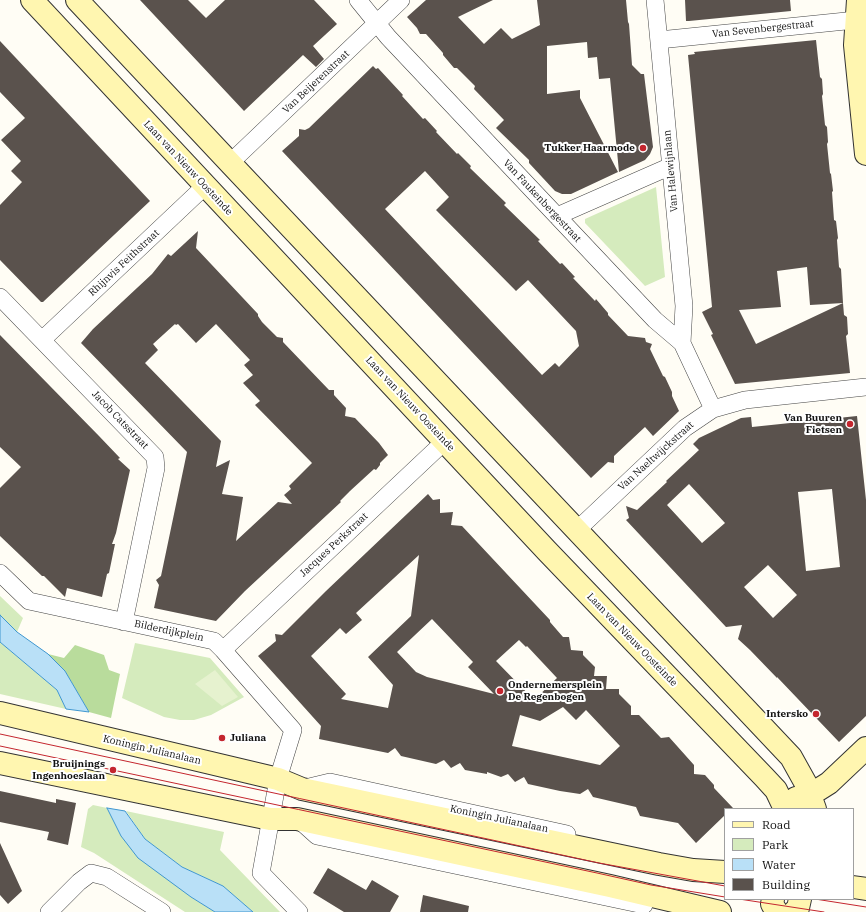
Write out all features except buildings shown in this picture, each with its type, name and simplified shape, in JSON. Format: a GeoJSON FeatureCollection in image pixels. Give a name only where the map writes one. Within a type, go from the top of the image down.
{"type":"FeatureCollection","features":[{"type":"Feature","properties":{"kind":"main road","name":"Laan van Nieuw Oosteinde"},"geometry":{"type":"LineString","coordinates":[[32,0],[547,551],[764,777],[776,790],[783,805]]}},
{"type":"Feature","properties":{"kind":"main road"},"geometry":{"type":"LineString","coordinates":[[78,0],[791,757],[799,770],[813,802]]}},
{"type":"Feature","properties":{"kind":"main road"},"geometry":{"type":"LineString","coordinates":[[860,13],[855,45],[866,154]]}},
{"type":"Feature","properties":{"kind":"main road","name":"Koningin Julianalaan"},"geometry":{"type":"LineString","coordinates":[[0,713],[278,779],[302,789],[692,870],[724,872]]}},
{"type":"Feature","properties":{"kind":"main road"},"geometry":{"type":"LineString","coordinates":[[783,805],[813,802],[866,748]]}},
{"type":"Feature","properties":{"kind":"main road"},"geometry":{"type":"LineString","coordinates":[[0,763],[270,819],[298,819],[720,912]]}},
{"type":"Feature","properties":{"kind":"main road"},"geometry":{"type":"LineString","coordinates":[[854,887],[866,889]]}},
{"type":"Feature","properties":{"kind":"main road"},"geometry":{"type":"LineString","coordinates":[[773,900],[772,904],[777,912]]}},
{"type":"Feature","properties":{"kind":"main road"},"geometry":{"type":"LineString","coordinates":[[794,912],[798,908],[800,900]]}},
{"type":"Feature","properties":{"kind":"street","name":"Van Faukenbergestraat"},"geometry":{"type":"LineString","coordinates":[[358,0],[388,37],[655,320],[682,343],[713,409]]}},
{"type":"Feature","properties":{"kind":"street","name":"Van Beijerenstraat"},"geometry":{"type":"LineString","coordinates":[[230,163],[401,0]]}},
{"type":"Feature","properties":{"kind":"street","name":"Van Halewijnlaan"},"geometry":{"type":"LineString","coordinates":[[655,0],[684,306],[682,343]]}},
{"type":"Feature","properties":{"kind":"street","name":"Van Sevenbergestraat"},"geometry":{"type":"LineString","coordinates":[[659,40],[860,13]]}},
{"type":"Feature","properties":{"kind":"street"},"geometry":{"type":"LineString","coordinates":[[557,216],[671,166]]}},
{"type":"Feature","properties":{"kind":"street","name":"Rhijnvis Feithstraat"},"geometry":{"type":"LineString","coordinates":[[42,340],[205,186]]}},
{"type":"Feature","properties":{"kind":"street","name":"Jacob Catsstraat"},"geometry":{"type":"LineString","coordinates":[[0,297],[155,457],[156,468],[124,622]]}},
{"type":"Feature","properties":{"kind":"street","name":"Van Naeltwijckstraat"},"geometry":{"type":"LineString","coordinates":[[577,530],[685,428],[713,409],[745,400],[866,387]]}},
{"type":"Feature","properties":{"kind":"street","name":"Jacques Perkstraat"},"geometry":{"type":"LineString","coordinates":[[223,650],[445,441]]}},
{"type":"Feature","properties":{"kind":"street","name":"Bilderdijkplein"},"geometry":{"type":"LineString","coordinates":[[0,573],[29,601],[214,641],[292,730],[278,779]]}},
{"type":"Feature","properties":{"kind":"street"},"geometry":{"type":"LineString","coordinates":[[278,779],[261,873],[299,912]]}},
{"type":"Feature","properties":{"kind":"street"},"geometry":{"type":"LineString","coordinates":[[49,912],[79,882],[91,873],[107,877],[162,912]]}},
{"type":"Feature","properties":{"kind":"green space"},"geometry":{"type":"Polygon","coordinates":[[[656,187],[665,277],[645,286],[585,223],[585,219],[656,187]]]}},
{"type":"Feature","properties":{"kind":"green space"},"geometry":{"type":"Polygon","coordinates":[[[0,596],[23,618],[17,632],[0,615],[0,596]]]}},
{"type":"Feature","properties":{"kind":"green space"},"geometry":{"type":"Polygon","coordinates":[[[0,642],[57,690],[66,709],[0,694],[0,642]]]}},
{"type":"Feature","properties":{"kind":"green space"},"geometry":{"type":"Polygon","coordinates":[[[135,643],[210,658],[244,697],[211,715],[194,720],[180,720],[164,717],[122,698],[135,643]]]}},
{"type":"Feature","properties":{"kind":"green space"},"geometry":{"type":"Polygon","coordinates":[[[75,645],[104,655],[109,670],[120,674],[111,718],[89,712],[65,671],[48,654],[64,658],[75,645]]]}},
{"type":"Feature","properties":{"kind":"green space"},"geometry":{"type":"Polygon","coordinates":[[[215,670],[238,697],[222,706],[195,684],[215,670]]]}},
{"type":"Feature","properties":{"kind":"green space"},"geometry":{"type":"Polygon","coordinates":[[[93,805],[107,808],[121,836],[191,897],[215,912],[185,912],[94,853],[81,847],[88,809],[93,805]]]}},
{"type":"Feature","properties":{"kind":"green space"},"geometry":{"type":"Polygon","coordinates":[[[126,811],[224,832],[220,850],[280,912],[253,912],[223,886],[182,867],[145,839],[126,811]]]}},
{"type":"Feature","properties":{"kind":"water"},"geometry":{"type":"Polygon","coordinates":[[[0,615],[17,632],[48,654],[65,671],[89,712],[66,709],[57,690],[0,642],[0,615]]]}},
{"type":"Feature","properties":{"kind":"water"},"geometry":{"type":"Polygon","coordinates":[[[107,808],[125,811],[145,839],[182,867],[223,886],[253,912],[215,912],[191,897],[138,858],[121,836],[107,808]]]}},
{"type":"Feature","properties":{"kind":"tram line"},"geometry":{"type":"LineString","coordinates":[[0,734],[599,863],[724,886]]}},
{"type":"Feature","properties":{"kind":"tram line"},"geometry":{"type":"LineString","coordinates":[[0,746],[651,885],[724,897]]}},
{"type":"Feature","properties":{"kind":"tram line"},"geometry":{"type":"LineString","coordinates":[[746,900],[824,912]]}},
{"type":"Feature","properties":{"kind":"tram line"},"geometry":{"type":"LineString","coordinates":[[821,900],[866,907]]}},
{"type":"Feature","properties":{"kind":"place","name":"Tukker Haarmode"},"geometry":{"type":"Point","coordinates":[643,148]}},
{"type":"Feature","properties":{"kind":"place","name":"Van Buuren Fietsen"},"geometry":{"type":"Point","coordinates":[850,424]}},
{"type":"Feature","properties":{"kind":"place","name":"Ondernemersplein De Regenbogen"},"geometry":{"type":"Point","coordinates":[500,691]}},
{"type":"Feature","properties":{"kind":"place","name":"Intersko"},"geometry":{"type":"Point","coordinates":[816,714]}},
{"type":"Feature","properties":{"kind":"place","name":"Juliana"},"geometry":{"type":"Point","coordinates":[222,738]}},
{"type":"Feature","properties":{"kind":"place","name":"Bruijnings Ingenhoeslaan"},"geometry":{"type":"Point","coordinates":[113,770]}}]}
